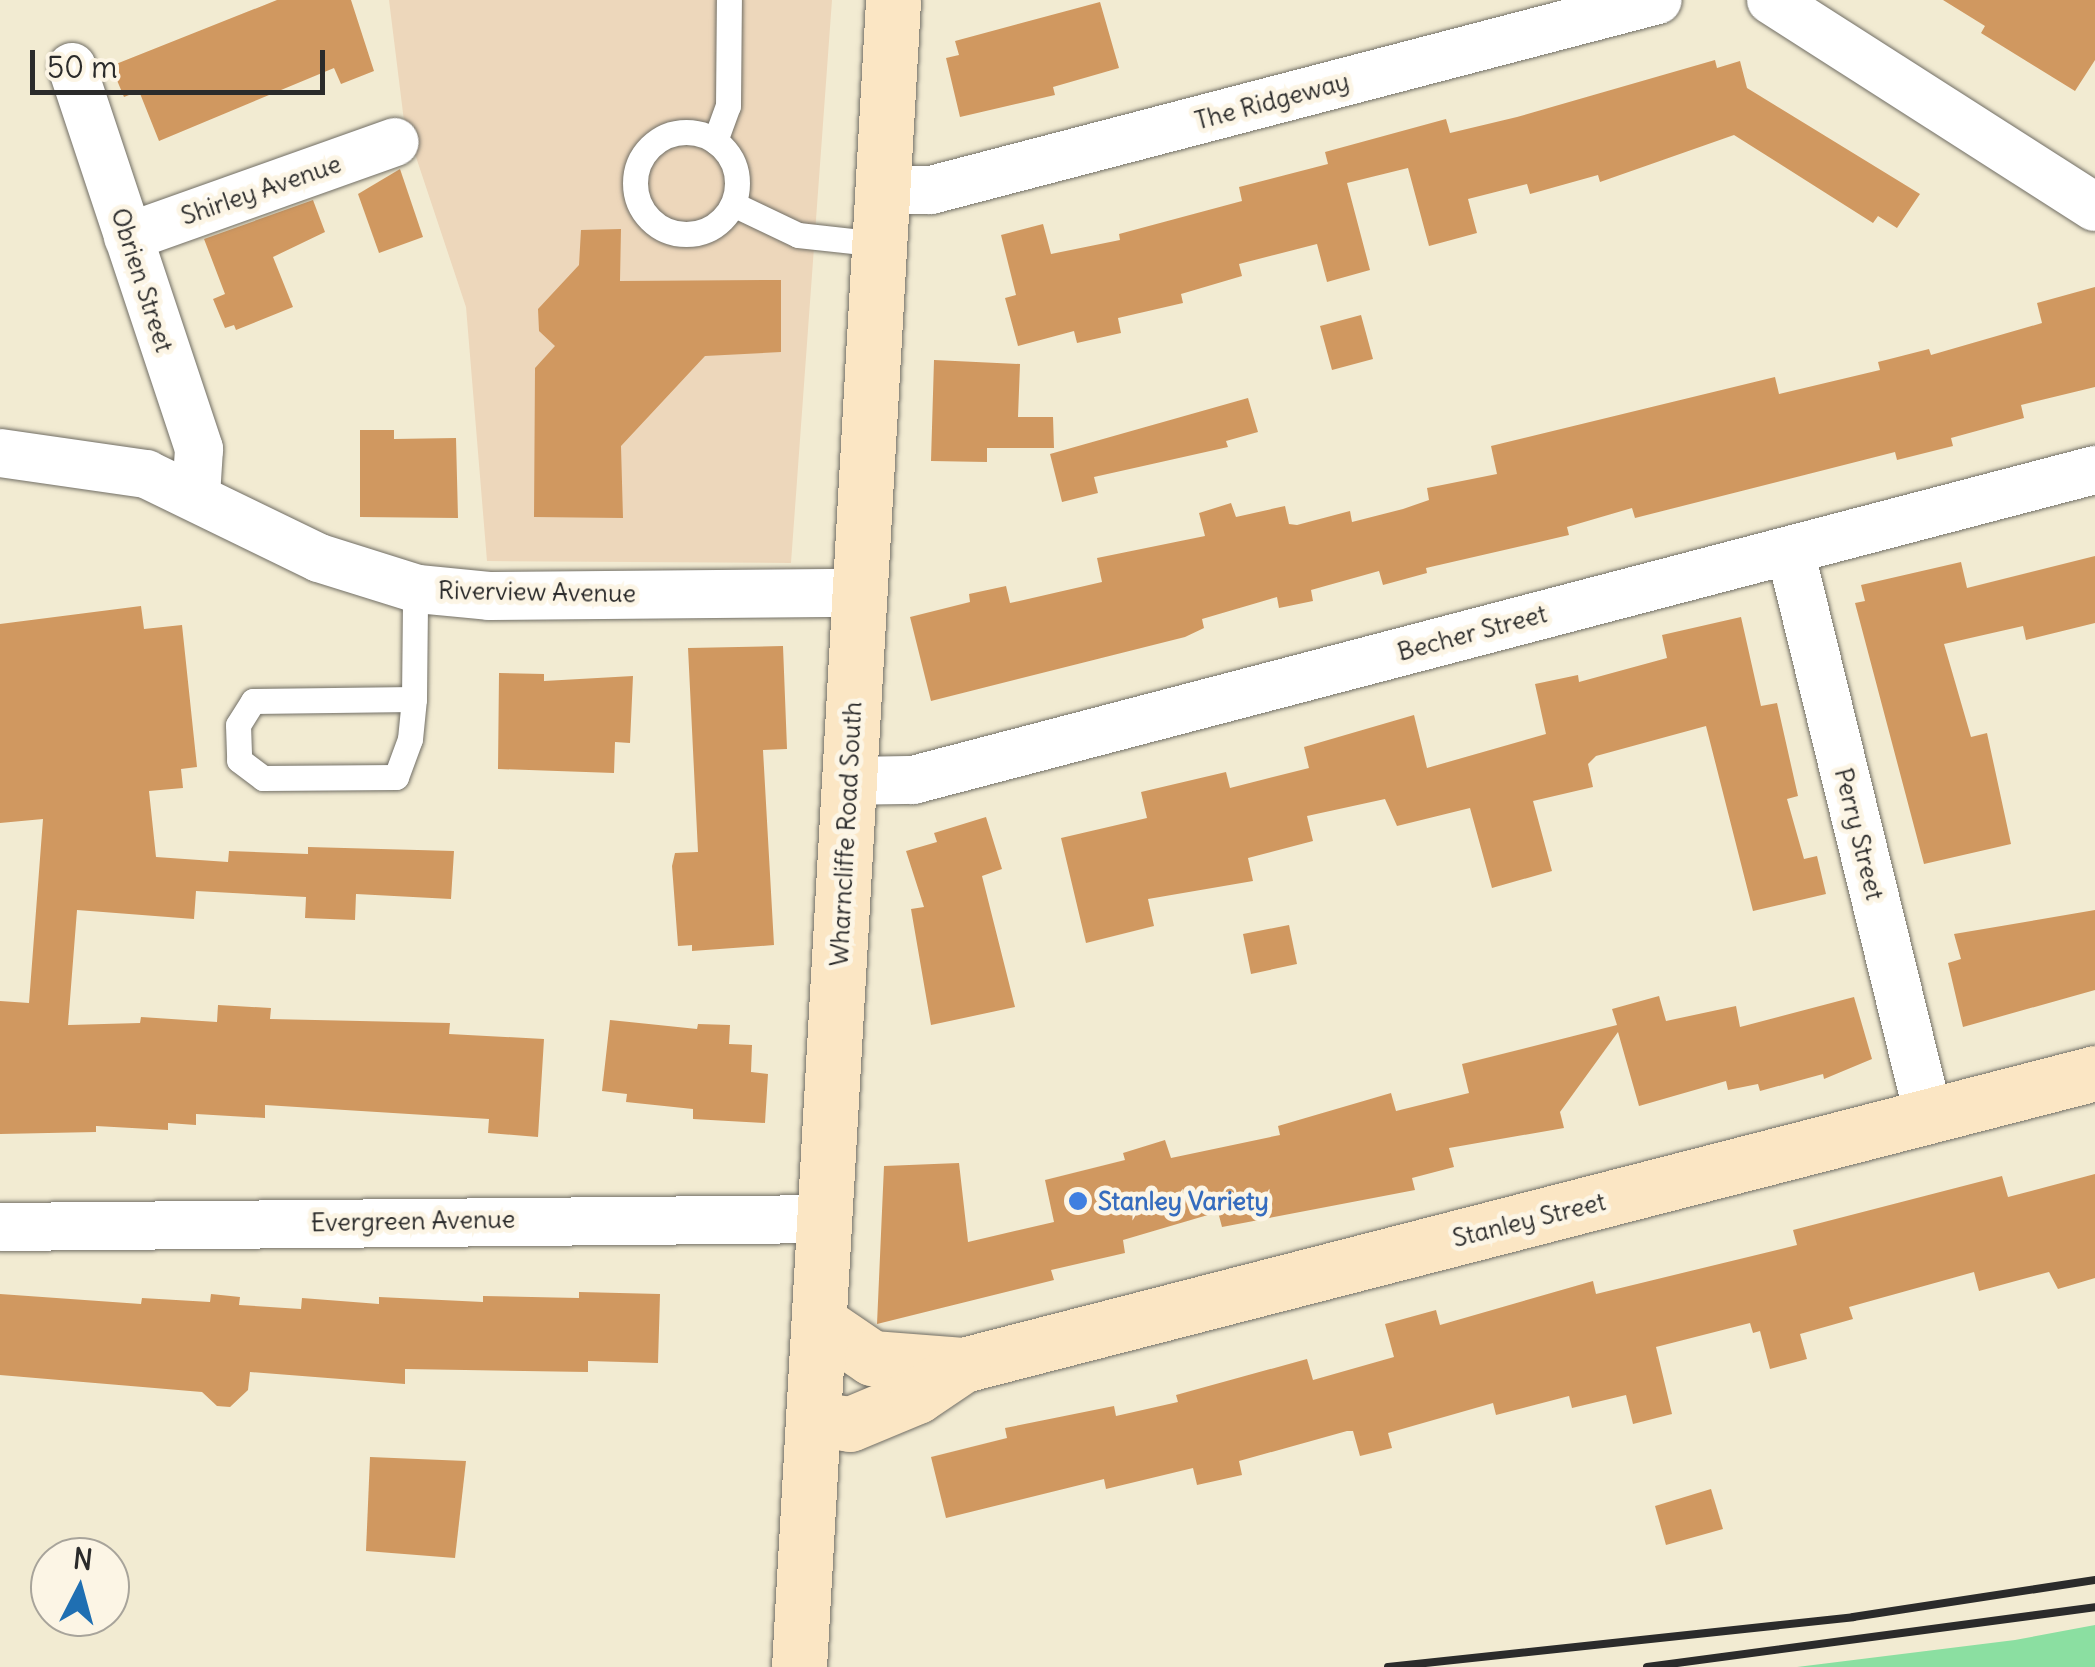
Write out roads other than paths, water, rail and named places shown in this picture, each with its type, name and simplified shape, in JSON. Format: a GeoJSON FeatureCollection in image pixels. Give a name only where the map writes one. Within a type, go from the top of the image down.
{"type":"FeatureCollection","features":[{"type":"Feature","properties":{"kind":"main road","name":"Wharncliffe Road South"},"geometry":{"type":"LineString","coordinates":[[798,1667],[816,1419],[847,781],[893,0]]}},
{"type":"Feature","properties":{"kind":"main road","name":"Stanley Street"},"geometry":{"type":"LineString","coordinates":[[816,1419],[850,1424],[916,1396],[964,1365],[2095,1073]]}},
{"type":"Feature","properties":{"kind":"main road","name":"Stanley Street"},"geometry":{"type":"LineString","coordinates":[[819,1322],[872,1358],[964,1365]]}},
{"type":"Feature","properties":{"kind":"street","name":"The Ridgeway"},"geometry":{"type":"LineString","coordinates":[[884,190],[932,190],[1658,0]]}},
{"type":"Feature","properties":{"kind":"street"},"geometry":{"type":"LineString","coordinates":[[1771,0],[2095,207]]}},
{"type":"Feature","properties":{"kind":"street","name":"Obrien Street"},"geometry":{"type":"LineString","coordinates":[[72,67],[199,450],[196,495]]}},
{"type":"Feature","properties":{"kind":"street","name":"Shirley Avenue"},"geometry":{"type":"LineString","coordinates":[[128,238],[395,142]]}},
{"type":"Feature","properties":{"kind":"street","name":"Riverview Avenue"},"geometry":{"type":"LineString","coordinates":[[0,452],[130,471],[196,495],[320,558],[418,589],[506,596],[860,593]]}},
{"type":"Feature","properties":{"kind":"street","name":"Becher Street"},"geometry":{"type":"LineString","coordinates":[[847,781],[913,780],[2095,470]]}},
{"type":"Feature","properties":{"kind":"street","name":"Perry Street"},"geometry":{"type":"LineString","coordinates":[[1790,550],[1929,1118]]}},
{"type":"Feature","properties":{"kind":"street","name":"Evergreen Avenue"},"geometry":{"type":"LineString","coordinates":[[0,1228],[826,1219]]}},
{"type":"Feature","properties":{"kind":"lane"},"geometry":{"type":"LineString","coordinates":[[715,141],[728,106],[730,0]]}},
{"type":"Feature","properties":{"kind":"lane"},"geometry":{"type":"LineString","coordinates":[[686,132],[715,141],[737,176],[733,204],[711,228],[678,234],[649,218],[640,204],[636,171],[648,148],[686,132]]}},
{"type":"Feature","properties":{"kind":"lane"},"geometry":{"type":"LineString","coordinates":[[733,204],[798,235],[879,244]]}},
{"type":"Feature","properties":{"kind":"lane"},"geometry":{"type":"LineString","coordinates":[[414,699],[253,701],[238,725],[239,760],[263,778],[390,782],[404,764],[414,699],[418,589]]}},
{"type":"Feature","properties":{"kind":"railway"},"geometry":{"type":"LineString","coordinates":[[1388,1667],[1853,1617],[2095,1580]]}},
{"type":"Feature","properties":{"kind":"railway"},"geometry":{"type":"LineString","coordinates":[[1647,1667],[2095,1607]]}},
{"type":"Feature","properties":{"kind":"place","name":"Stanley Variety"},"geometry":{"type":"Point","coordinates":[1078,1201]}}]}
